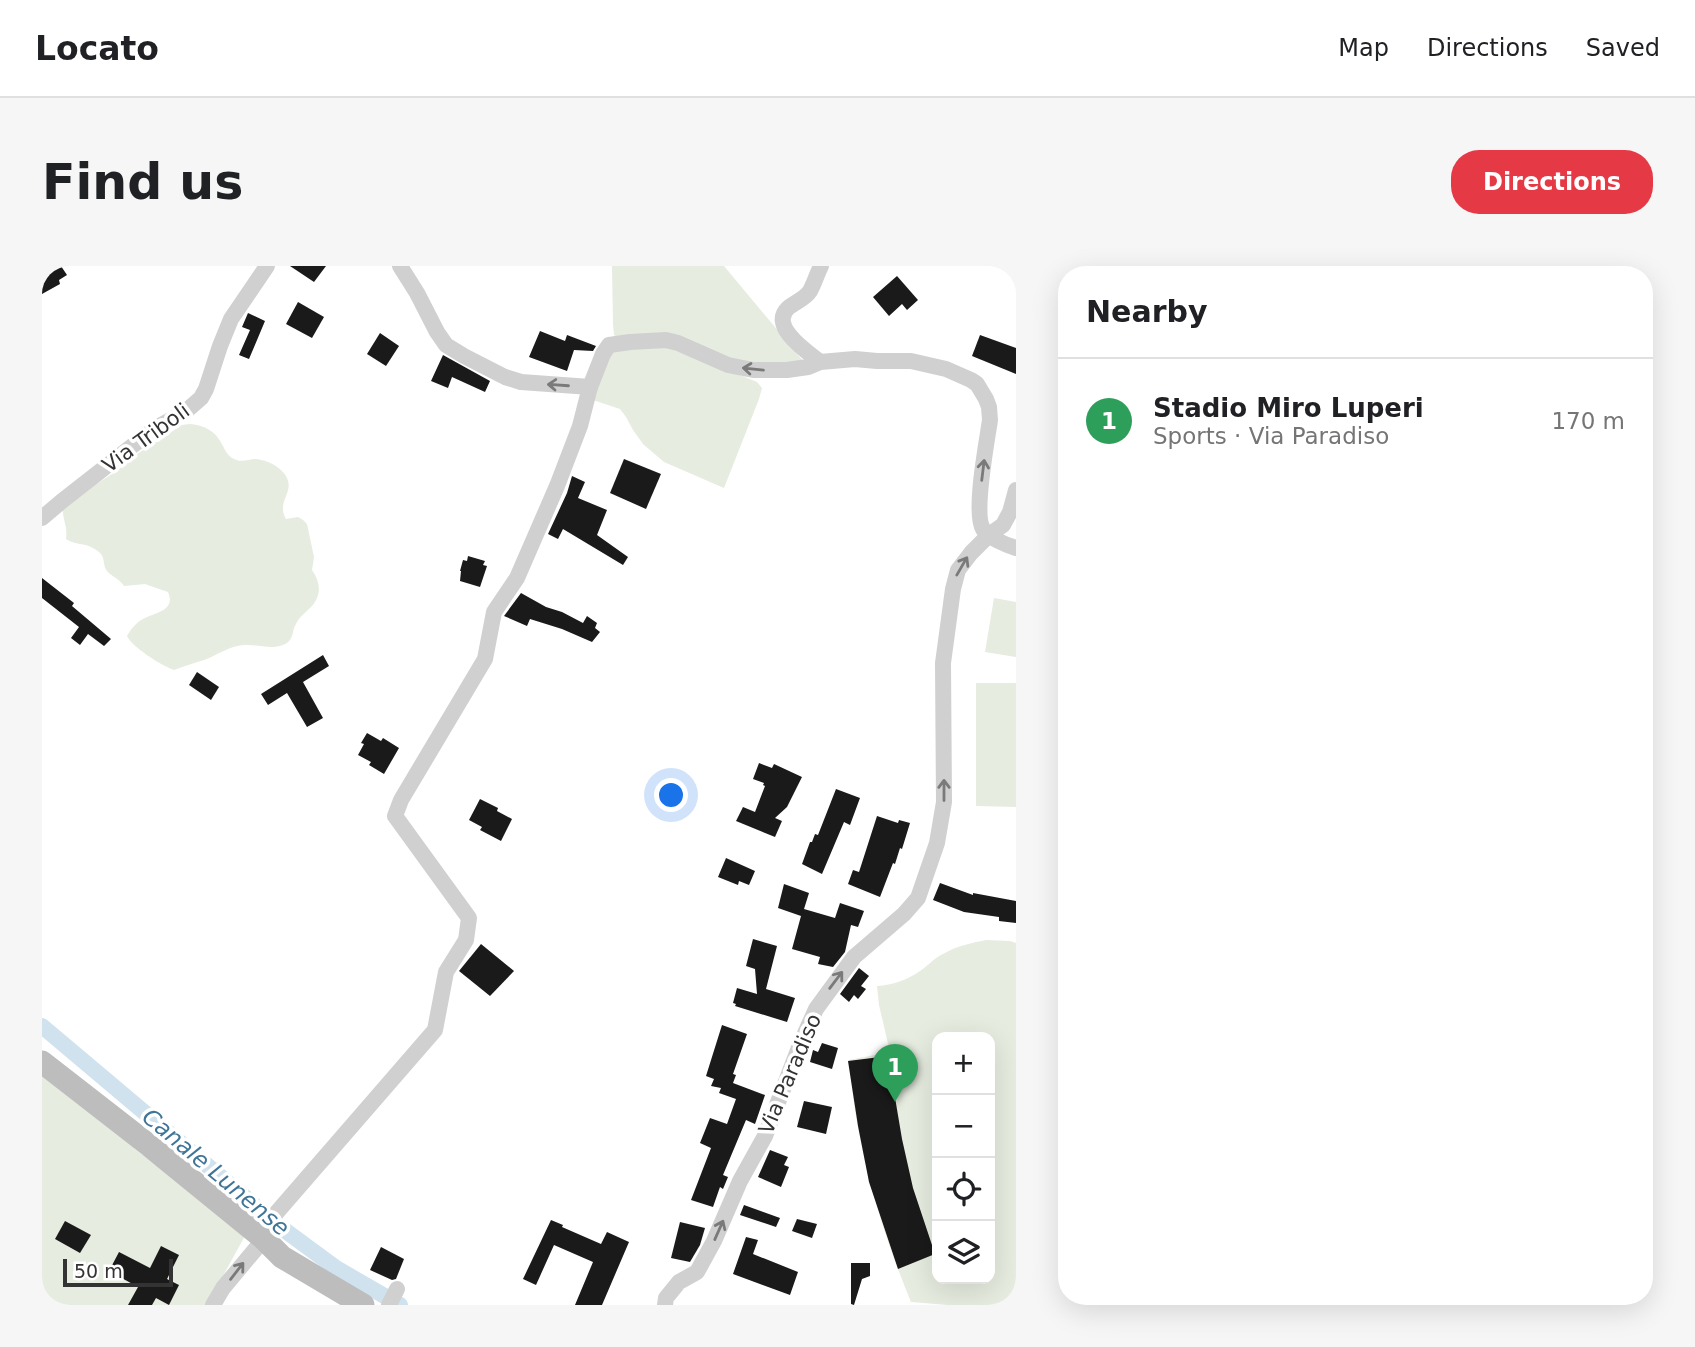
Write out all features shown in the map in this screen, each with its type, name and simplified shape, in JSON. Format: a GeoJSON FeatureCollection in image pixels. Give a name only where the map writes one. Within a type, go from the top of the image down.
{"type":"FeatureCollection","features":[{"type":"Feature","properties":{"kind":"street","name":"Via Triboli"},"geometry":{"type":"LineString","coordinates":[[42,518],[153,429],[185,412],[201,398],[231,319],[267,266]]}},
{"type":"Feature","properties":{"kind":"street"},"geometry":{"type":"LineString","coordinates":[[400,266],[437,332],[446,345],[455,351],[521,383],[590,387]]}},
{"type":"Feature","properties":{"kind":"street"},"geometry":{"type":"LineString","coordinates":[[820,362],[783,327],[782,319],[785,311],[808,294],[821,266]]}},
{"type":"Feature","properties":{"kind":"street"},"geometry":{"type":"LineString","coordinates":[[213,1305],[279,1209],[435,1030],[446,972],[466,940],[469,918],[395,816],[401,800],[485,659],[494,612],[517,578],[557,486],[580,426],[590,387],[609,345],[666,340],[728,365],[753,370],[787,370],[820,362],[855,359],[911,361],[946,369],[971,380],[983,392],[989,407],[990,420],[980,519],[989,535],[1016,548]]}},
{"type":"Feature","properties":{"kind":"street","name":"Via Paradiso"},"geometry":{"type":"LineString","coordinates":[[665,1305],[666,1298],[679,1282],[697,1272],[714,1241],[740,1181],[765,1136],[816,1009],[854,957],[904,914],[918,898],[937,843],[944,802],[943,663],[953,589],[958,570],[971,552],[1007,520],[1016,490]]}},
{"type":"Feature","properties":{"kind":"street"},"geometry":{"type":"LineString","coordinates":[[42,1062],[263,1233],[282,1256],[363,1305]]}},
{"type":"Feature","properties":{"kind":"shaded area"},"geometry":{"type":"Polygon","coordinates":[[[612,266],[724,266],[804,362],[765,366],[619,338],[614,335],[612,266]]]}},
{"type":"Feature","properties":{"kind":"shaded area"},"geometry":{"type":"Polygon","coordinates":[[[669,346],[757,382],[762,388],[724,488],[664,462],[643,444],[620,409],[593,400],[609,353],[669,346]]]}},
{"type":"Feature","properties":{"kind":"shaded area"},"geometry":{"type":"Polygon","coordinates":[[[190,424],[213,432],[234,459],[265,461],[285,474],[289,483],[283,513],[286,519],[298,517],[307,524],[314,557],[312,570],[319,589],[317,599],[299,619],[287,643],[277,647],[240,645],[174,670],[148,656],[127,636],[140,621],[167,607],[170,598],[168,592],[145,584],[124,586],[107,571],[98,551],[66,539],[63,507],[117,471],[134,456],[182,425],[190,424]]]}},
{"type":"Feature","properties":{"kind":"shaded area"},"geometry":{"type":"Polygon","coordinates":[[[994,598],[1016,602],[1016,657],[985,652],[994,598]]]}},
{"type":"Feature","properties":{"kind":"shaded area"},"geometry":{"type":"Polygon","coordinates":[[[976,683],[1016,683],[1016,807],[976,806],[976,683]]]}},
{"type":"Feature","properties":{"kind":"shaded area"},"geometry":{"type":"Polygon","coordinates":[[[986,940],[1016,943],[1016,1305],[911,1302],[879,1214],[863,1153],[852,1092],[849,1060],[890,1052],[877,986],[905,979],[948,951],[986,940]]]}},
{"type":"Feature","properties":{"kind":"shaded area"},"geometry":{"type":"Polygon","coordinates":[[[42,1067],[134,1143],[134,1148],[154,1164],[160,1163],[246,1234],[207,1305],[42,1305],[42,1067]]]}},
{"type":"Feature","properties":{"kind":"building"},"geometry":{"type":"Polygon","coordinates":[[[42,266],[61,266],[67,275],[59,280],[60,284],[42,294],[42,266]]]}},
{"type":"Feature","properties":{"kind":"building"},"geometry":{"type":"Polygon","coordinates":[[[290,266],[326,266],[314,282],[290,266]]]}},
{"type":"Feature","properties":{"kind":"building"},"geometry":{"type":"Polygon","coordinates":[[[897,276],[918,300],[907,310],[902,304],[889,316],[873,297],[897,276]]]}},
{"type":"Feature","properties":{"kind":"building"},"geometry":{"type":"Polygon","coordinates":[[[298,302],[324,317],[312,338],[286,324],[298,302]]]}},
{"type":"Feature","properties":{"kind":"building"},"geometry":{"type":"Polygon","coordinates":[[[248,313],[265,321],[249,359],[239,355],[250,330],[242,327],[248,313]]]}},
{"type":"Feature","properties":{"kind":"building"},"geometry":{"type":"Polygon","coordinates":[[[540,331],[565,341],[567,335],[596,346],[593,351],[574,350],[567,371],[529,357],[540,331]]]}},
{"type":"Feature","properties":{"kind":"building"},"geometry":{"type":"Polygon","coordinates":[[[380,333],[399,346],[386,366],[367,354],[380,333]]]}},
{"type":"Feature","properties":{"kind":"building"},"geometry":{"type":"Polygon","coordinates":[[[980,335],[1016,348],[1016,374],[972,356],[980,335]]]}},
{"type":"Feature","properties":{"kind":"building"},"geometry":{"type":"Polygon","coordinates":[[[443,355],[490,381],[485,392],[452,377],[448,388],[431,381],[443,355]]]}},
{"type":"Feature","properties":{"kind":"building"},"geometry":{"type":"Polygon","coordinates":[[[624,459],[661,474],[646,509],[610,493],[624,459]]]}},
{"type":"Feature","properties":{"kind":"building"},"geometry":{"type":"Polygon","coordinates":[[[572,476],[585,482],[578,498],[607,510],[597,535],[628,557],[623,565],[563,529],[558,539],[548,534],[572,476]]]}},
{"type":"Feature","properties":{"kind":"building"},"geometry":{"type":"Polygon","coordinates":[[[468,556],[485,561],[483,565],[487,566],[480,587],[460,581],[463,560],[467,561],[468,556]]]}},
{"type":"Feature","properties":{"kind":"building"},"geometry":{"type":"Polygon","coordinates":[[[42,578],[74,603],[72,606],[111,639],[104,646],[88,634],[80,645],[71,638],[79,627],[42,598],[42,578]]]}},
{"type":"Feature","properties":{"kind":"building"},"geometry":{"type":"Polygon","coordinates":[[[521,593],[583,623],[587,616],[597,623],[595,628],[600,632],[592,642],[530,619],[527,626],[504,616],[521,593]]]}},
{"type":"Feature","properties":{"kind":"building"},"geometry":{"type":"Polygon","coordinates":[[[323,655],[329,666],[303,682],[323,718],[307,727],[287,693],[268,705],[261,694],[323,655]]]}},
{"type":"Feature","properties":{"kind":"building"},"geometry":{"type":"Polygon","coordinates":[[[197,672],[219,687],[211,700],[189,685],[197,672]]]}},
{"type":"Feature","properties":{"kind":"building"},"geometry":{"type":"Polygon","coordinates":[[[367,733],[381,741],[383,738],[399,748],[384,774],[358,755],[367,733]]]}},
{"type":"Feature","properties":{"kind":"building"},"geometry":{"type":"Polygon","coordinates":[[[759,763],[772,768],[774,764],[802,777],[787,807],[775,818],[782,821],[775,837],[736,821],[743,807],[755,812],[765,786],[753,779],[759,763]]]}},
{"type":"Feature","properties":{"kind":"building"},"geometry":{"type":"Polygon","coordinates":[[[836,789],[860,798],[850,825],[844,822],[822,874],[802,864],[810,842],[815,834],[818,835],[836,789]]]}},
{"type":"Feature","properties":{"kind":"building"},"geometry":{"type":"Polygon","coordinates":[[[480,799],[512,819],[501,841],[480,830],[482,827],[469,820],[480,799]]]}},
{"type":"Feature","properties":{"kind":"building"},"geometry":{"type":"Polygon","coordinates":[[[877,816],[898,823],[899,820],[910,823],[902,849],[900,848],[895,864],[893,863],[880,897],[848,884],[853,870],[859,872],[877,816]]]}},
{"type":"Feature","properties":{"kind":"building"},"geometry":{"type":"Polygon","coordinates":[[[726,858],[755,871],[749,885],[739,881],[738,885],[718,877],[726,858]]]}},
{"type":"Feature","properties":{"kind":"building"},"geometry":{"type":"Polygon","coordinates":[[[940,883],[973,895],[1016,901],[1016,923],[999,921],[999,917],[964,912],[933,900],[940,883]]]}},
{"type":"Feature","properties":{"kind":"building"},"geometry":{"type":"Polygon","coordinates":[[[784,884],[809,893],[804,909],[835,918],[840,903],[864,911],[858,927],[851,925],[845,952],[833,967],[818,964],[820,957],[792,949],[801,916],[778,908],[784,884]]]}},
{"type":"Feature","properties":{"kind":"building"},"geometry":{"type":"Polygon","coordinates":[[[753,939],[777,946],[766,989],[795,998],[787,1022],[735,1006],[733,1003],[737,988],[757,994],[755,969],[746,966],[753,939]]]}},
{"type":"Feature","properties":{"kind":"building"},"geometry":{"type":"Polygon","coordinates":[[[481,944],[514,971],[490,996],[459,971],[481,944]]]}},
{"type":"Feature","properties":{"kind":"building"},"geometry":{"type":"Polygon","coordinates":[[[859,968],[869,976],[861,986],[866,989],[858,999],[854,995],[849,1002],[840,994],[859,968]]]}},
{"type":"Feature","properties":{"kind":"building"},"geometry":{"type":"Polygon","coordinates":[[[722,1025],[747,1034],[733,1074],[736,1075],[733,1083],[765,1095],[755,1124],[746,1120],[723,1175],[728,1177],[723,1189],[720,1187],[713,1207],[691,1200],[711,1148],[700,1143],[710,1118],[727,1124],[736,1099],[719,1093],[721,1088],[711,1086],[714,1079],[706,1076],[722,1025]]]}},
{"type":"Feature","properties":{"kind":"building"},"geometry":{"type":"Polygon","coordinates":[[[822,1043],[838,1048],[832,1069],[810,1062],[813,1050],[818,1052],[822,1043]]]}},
{"type":"Feature","properties":{"kind":"building"},"geometry":{"type":"Polygon","coordinates":[[[888,1056],[913,1188],[932,1245],[932,1255],[898,1269],[869,1182],[848,1061],[888,1056]]]}},
{"type":"Feature","properties":{"kind":"building"},"geometry":{"type":"Polygon","coordinates":[[[804,1101],[832,1107],[826,1134],[797,1127],[804,1101]]]}},
{"type":"Feature","properties":{"kind":"building"},"geometry":{"type":"Polygon","coordinates":[[[770,1150],[788,1157],[784,1165],[789,1167],[781,1187],[758,1177],[770,1150]]]}},
{"type":"Feature","properties":{"kind":"building"},"geometry":{"type":"Polygon","coordinates":[[[744,1205],[780,1218],[776,1227],[740,1215],[744,1205]]]}},
{"type":"Feature","properties":{"kind":"building"},"geometry":{"type":"Polygon","coordinates":[[[797,1219],[817,1224],[812,1238],[792,1231],[797,1219]]]}},
{"type":"Feature","properties":{"kind":"building"},"geometry":{"type":"Polygon","coordinates":[[[551,1220],[601,1244],[607,1232],[629,1242],[602,1305],[575,1305],[593,1262],[554,1245],[536,1285],[523,1279],[551,1220]]]}},
{"type":"Feature","properties":{"kind":"building"},"geometry":{"type":"Polygon","coordinates":[[[65,1221],[91,1235],[80,1253],[55,1239],[65,1221]]]}},
{"type":"Feature","properties":{"kind":"building"},"geometry":{"type":"Polygon","coordinates":[[[680,1222],[705,1228],[700,1245],[690,1262],[671,1258],[680,1222]]]}},
{"type":"Feature","properties":{"kind":"building"},"geometry":{"type":"Polygon","coordinates":[[[746,1237],[758,1240],[753,1254],[798,1272],[790,1295],[733,1274],[746,1237]]]}},
{"type":"Feature","properties":{"kind":"building"},"geometry":{"type":"Polygon","coordinates":[[[161,1246],[179,1255],[167,1279],[179,1285],[169,1305],[156,1298],[152,1305],[128,1305],[138,1287],[109,1271],[119,1252],[150,1268],[161,1246]]]}},
{"type":"Feature","properties":{"kind":"building"},"geometry":{"type":"Polygon","coordinates":[[[381,1247],[404,1259],[396,1279],[392,1280],[370,1270],[381,1247]]]}},
{"type":"Feature","properties":{"kind":"building"},"geometry":{"type":"Polygon","coordinates":[[[851,1263],[870,1263],[870,1276],[862,1279],[854,1305],[851,1304],[851,1263]]]}},
{"type":"Feature","properties":{"kind":"waterway","name":"Canale Lunense"},"geometry":{"type":"LineString","coordinates":[[42,1026],[279,1226],[336,1268],[400,1305]]}},
{"type":"Feature","properties":{"kind":"place","name":"Stadio Miro Luperi"},"geometry":{"type":"Point","coordinates":[895,1102]}}]}
